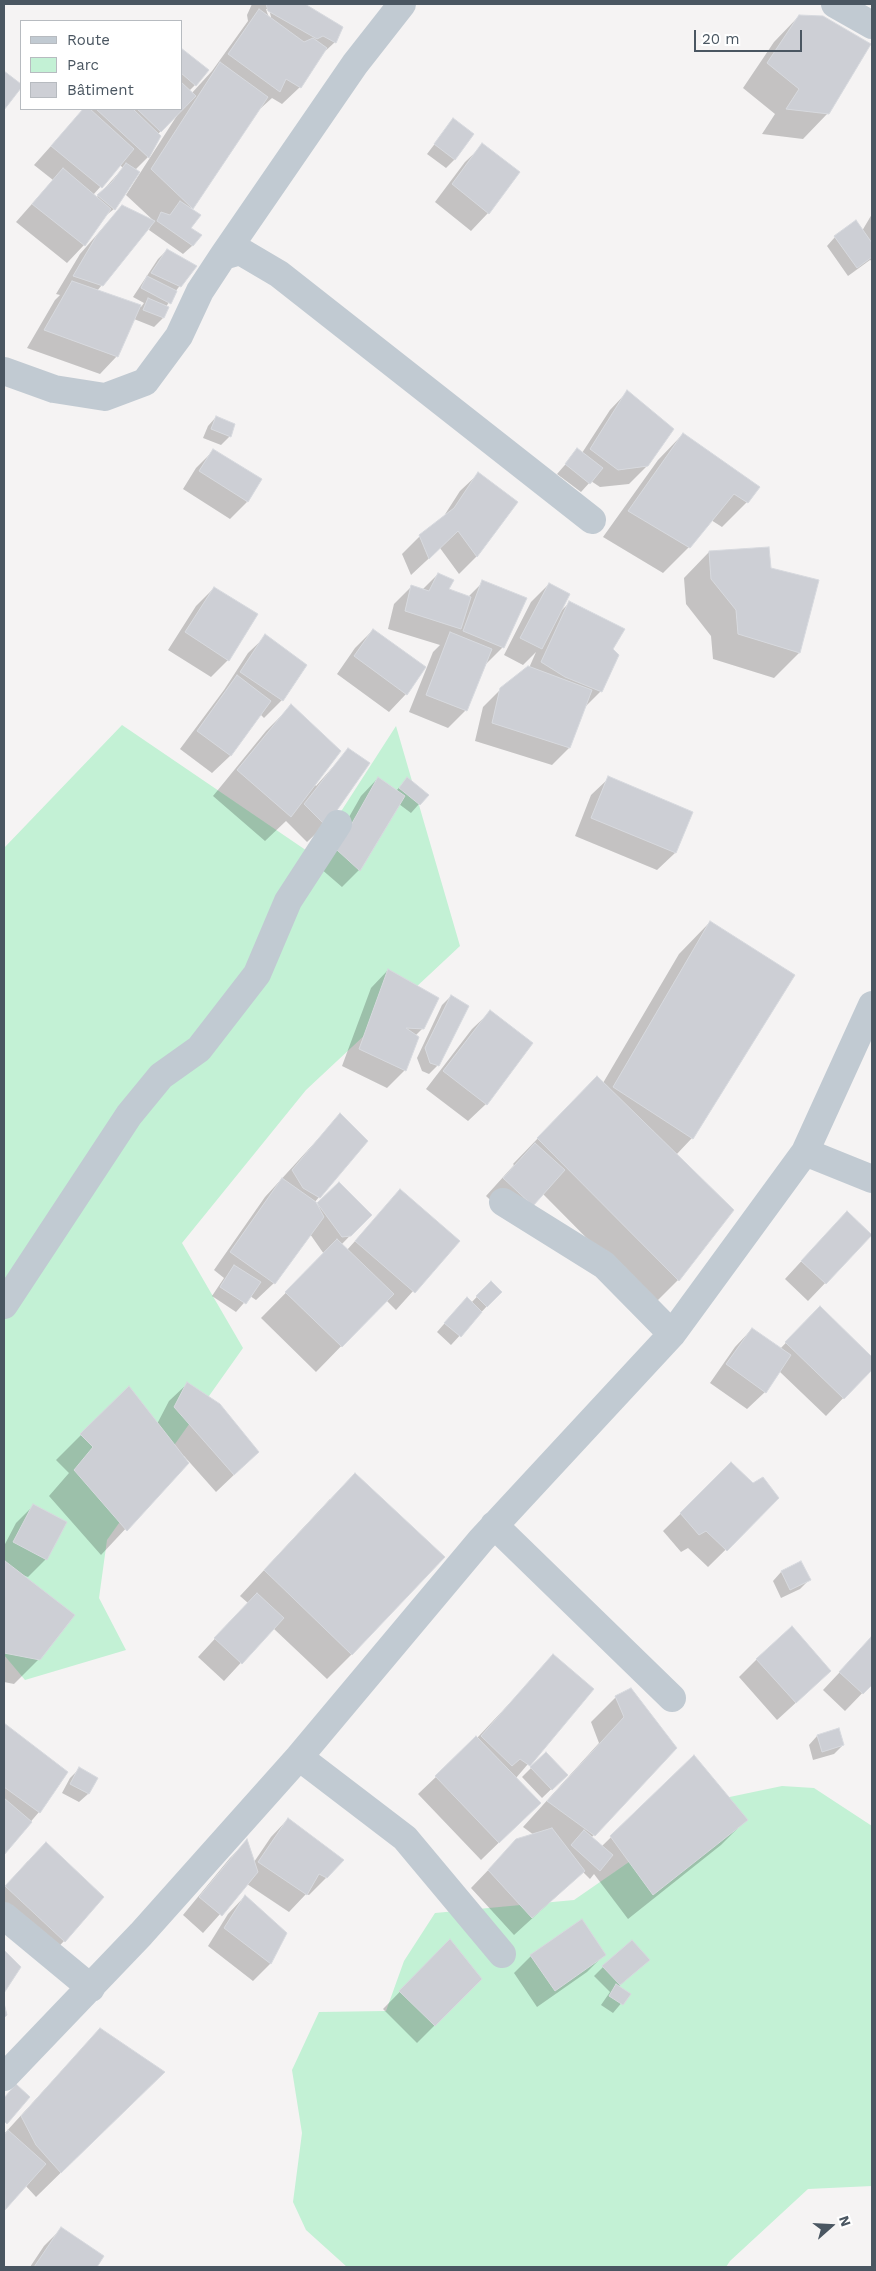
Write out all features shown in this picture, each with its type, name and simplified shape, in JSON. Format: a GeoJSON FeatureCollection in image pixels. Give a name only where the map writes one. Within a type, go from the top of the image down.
{"type":"FeatureCollection","features":[{"type":"Feature","properties":{"kind":"street"},"geometry":{"type":"LineString","coordinates":[[4,371],[54,390],[105,397],[145,382],[179,336],[200,291],[223,256],[355,64],[402,4]]}},
{"type":"Feature","properties":{"kind":"street"},"geometry":{"type":"LineString","coordinates":[[835,4],[872,25]]}},
{"type":"Feature","properties":{"kind":"street"},"geometry":{"type":"LineString","coordinates":[[223,256],[240,250],[279,274],[592,520]]}},
{"type":"Feature","properties":{"kind":"street"},"geometry":{"type":"LineString","coordinates":[[4,1305],[129,1115],[161,1076],[199,1049],[257,974],[288,901],[338,824]]}},
{"type":"Feature","properties":{"kind":"street"},"geometry":{"type":"LineString","coordinates":[[4,2077],[90,1988],[299,1757],[494,1525],[672,1334],[805,1152],[872,1005]]}},
{"type":"Feature","properties":{"kind":"street"},"geometry":{"type":"LineString","coordinates":[[805,1152],[872,1179]]}},
{"type":"Feature","properties":{"kind":"street"},"geometry":{"type":"LineString","coordinates":[[503,1202],[604,1265],[672,1334]]}},
{"type":"Feature","properties":{"kind":"street"},"geometry":{"type":"LineString","coordinates":[[494,1525],[672,1698]]}},
{"type":"Feature","properties":{"kind":"street"},"geometry":{"type":"LineString","coordinates":[[299,1757],[405,1838],[502,1954]]}},
{"type":"Feature","properties":{"kind":"street"},"geometry":{"type":"LineString","coordinates":[[4,1916],[90,1988]]}},
{"type":"Feature","properties":{"kind":"green space"},"geometry":{"type":"Polygon","coordinates":[[[122,725],[313,855],[396,726],[460,946],[306,1090],[182,1243],[243,1348],[107,1540],[99,1598],[126,1650],[25,1680],[4,1655],[4,848],[122,725]]]}},
{"type":"Feature","properties":{"kind":"green space"},"geometry":{"type":"Polygon","coordinates":[[[782,1786],[814,1788],[872,1826],[872,2186],[808,2189],[730,2261],[726,2267],[347,2267],[306,2230],[293,2202],[302,2133],[292,2070],[319,2012],[386,2011],[404,1961],[435,1913],[574,1900],[720,1799],[782,1786]]]}},
{"type":"Feature","properties":{"kind":"building"},"geometry":{"type":"Polygon","coordinates":[[[266,4],[305,4],[343,27],[336,43],[323,36],[317,39],[268,11],[266,4]]]}},
{"type":"Feature","properties":{"kind":"building"},"geometry":{"type":"Polygon","coordinates":[[[259,9],[304,42],[313,38],[327,48],[301,88],[286,79],[280,92],[228,54],[259,9]]]}},
{"type":"Feature","properties":{"kind":"building"},"geometry":{"type":"Polygon","coordinates":[[[799,15],[823,16],[871,44],[829,114],[786,109],[799,89],[767,63],[799,15]]]}},
{"type":"Feature","properties":{"kind":"building"},"geometry":{"type":"Polygon","coordinates":[[[182,49],[209,70],[196,86],[182,74],[182,49]]]}},
{"type":"Feature","properties":{"kind":"building"},"geometry":{"type":"Polygon","coordinates":[[[220,62],[268,97],[193,209],[151,169],[220,62]]]}},
{"type":"Feature","properties":{"kind":"building"},"geometry":{"type":"Polygon","coordinates":[[[4,71],[20,83],[20,89],[4,110],[4,71]]]}},
{"type":"Feature","properties":{"kind":"building"},"geometry":{"type":"Polygon","coordinates":[[[182,83],[196,96],[161,132],[138,110],[182,110],[182,83]]]}},
{"type":"Feature","properties":{"kind":"building"},"geometry":{"type":"Polygon","coordinates":[[[82,110],[91,110],[134,149],[102,188],[51,146],[82,110]]]}},
{"type":"Feature","properties":{"kind":"building"},"geometry":{"type":"Polygon","coordinates":[[[97,110],[134,110],[161,136],[149,158],[97,110]]]}},
{"type":"Feature","properties":{"kind":"building"},"geometry":{"type":"Polygon","coordinates":[[[453,118],[474,134],[455,160],[434,144],[453,118]]]}},
{"type":"Feature","properties":{"kind":"building"},"geometry":{"type":"Polygon","coordinates":[[[482,143],[520,172],[489,214],[452,184],[482,143]]]}},
{"type":"Feature","properties":{"kind":"building"},"geometry":{"type":"Polygon","coordinates":[[[126,163],[140,172],[115,210],[97,195],[112,182],[126,163]]]}},
{"type":"Feature","properties":{"kind":"building"},"geometry":{"type":"Polygon","coordinates":[[[63,168],[111,209],[85,246],[32,204],[63,168]]]}},
{"type":"Feature","properties":{"kind":"building"},"geometry":{"type":"Polygon","coordinates":[[[180,201],[201,215],[191,228],[202,235],[193,246],[157,221],[161,212],[170,215],[180,201]]]}},
{"type":"Feature","properties":{"kind":"building"},"geometry":{"type":"Polygon","coordinates":[[[122,205],[155,221],[103,286],[73,276],[97,235],[122,205]]]}},
{"type":"Feature","properties":{"kind":"building"},"geometry":{"type":"Polygon","coordinates":[[[856,220],[872,243],[872,257],[857,268],[834,236],[856,220]]]}},
{"type":"Feature","properties":{"kind":"building"},"geometry":{"type":"Polygon","coordinates":[[[167,249],[197,266],[181,287],[151,273],[167,249]]]}},
{"type":"Feature","properties":{"kind":"building"},"geometry":{"type":"Polygon","coordinates":[[[147,276],[177,291],[171,304],[141,288],[147,276]]]}},
{"type":"Feature","properties":{"kind":"building"},"geometry":{"type":"Polygon","coordinates":[[[72,281],[141,305],[118,357],[44,330],[72,281]]]}},
{"type":"Feature","properties":{"kind":"building"},"geometry":{"type":"Polygon","coordinates":[[[148,298],[169,307],[164,318],[143,310],[148,298]]]}},
{"type":"Feature","properties":{"kind":"building"},"geometry":{"type":"Polygon","coordinates":[[[627,390],[674,429],[648,466],[618,470],[590,449],[627,390]]]}},
{"type":"Feature","properties":{"kind":"building"},"geometry":{"type":"Polygon","coordinates":[[[216,416],[235,424],[231,437],[211,429],[216,416]]]}},
{"type":"Feature","properties":{"kind":"building"},"geometry":{"type":"Polygon","coordinates":[[[683,433],[760,487],[748,503],[734,494],[690,548],[628,511],[683,433]]]}},
{"type":"Feature","properties":{"kind":"building"},"geometry":{"type":"Polygon","coordinates":[[[577,448],[603,468],[590,484],[565,464],[577,448]]]}},
{"type":"Feature","properties":{"kind":"building"},"geometry":{"type":"Polygon","coordinates":[[[213,449],[262,479],[248,502],[199,471],[213,449]]]}},
{"type":"Feature","properties":{"kind":"building"},"geometry":{"type":"Polygon","coordinates":[[[478,472],[518,502],[477,557],[458,531],[429,559],[419,535],[454,508],[478,472]]]}},
{"type":"Feature","properties":{"kind":"building"},"geometry":{"type":"Polygon","coordinates":[[[769,547],[771,568],[819,580],[800,653],[738,634],[736,610],[711,579],[709,551],[769,547]]]}},
{"type":"Feature","properties":{"kind":"building"},"geometry":{"type":"Polygon","coordinates":[[[438,573],[454,580],[449,589],[471,597],[461,629],[405,611],[411,585],[429,591],[438,573]]]}},
{"type":"Feature","properties":{"kind":"building"},"geometry":{"type":"Polygon","coordinates":[[[482,580],[527,598],[504,648],[463,631],[482,580]]]}},
{"type":"Feature","properties":{"kind":"building"},"geometry":{"type":"Polygon","coordinates":[[[549,583],[570,594],[542,649],[520,638],[549,583]]]}},
{"type":"Feature","properties":{"kind":"building"},"geometry":{"type":"Polygon","coordinates":[[[214,587],[258,614],[229,661],[185,632],[214,587]]]}},
{"type":"Feature","properties":{"kind":"building"},"geometry":{"type":"Polygon","coordinates":[[[569,601],[625,629],[613,649],[619,655],[602,692],[565,677],[541,662],[569,601]]]}},
{"type":"Feature","properties":{"kind":"building"},"geometry":{"type":"Polygon","coordinates":[[[373,629],[426,667],[407,695],[354,656],[373,629]]]}},
{"type":"Feature","properties":{"kind":"building"},"geometry":{"type":"Polygon","coordinates":[[[450,632],[492,649],[467,711],[426,695],[450,632]]]}},
{"type":"Feature","properties":{"kind":"building"},"geometry":{"type":"Polygon","coordinates":[[[265,634],[307,665],[283,701],[240,672],[265,634]]]}},
{"type":"Feature","properties":{"kind":"building"},"geometry":{"type":"Polygon","coordinates":[[[528,666],[592,690],[570,748],[492,723],[500,688],[528,666]]]}},
{"type":"Feature","properties":{"kind":"building"},"geometry":{"type":"Polygon","coordinates":[[[237,675],[271,701],[231,756],[197,731],[237,675]]]}},
{"type":"Feature","properties":{"kind":"building"},"geometry":{"type":"Polygon","coordinates":[[[291,704],[341,751],[291,817],[237,770],[291,704]]]}},
{"type":"Feature","properties":{"kind":"building"},"geometry":{"type":"Polygon","coordinates":[[[348,748],[370,763],[326,826],[304,804],[348,748]]]}},
{"type":"Feature","properties":{"kind":"building"},"geometry":{"type":"Polygon","coordinates":[[[608,776],[693,812],[676,853],[591,818],[608,776]]]}},
{"type":"Feature","properties":{"kind":"building"},"geometry":{"type":"Polygon","coordinates":[[[378,777],[405,796],[360,871],[337,850],[378,777]]]}},
{"type":"Feature","properties":{"kind":"building"},"geometry":{"type":"Polygon","coordinates":[[[407,777],[429,795],[420,805],[399,788],[407,777]]]}},
{"type":"Feature","properties":{"kind":"building"},"geometry":{"type":"Polygon","coordinates":[[[710,921],[795,975],[693,1139],[613,1087],[710,921]]]}},
{"type":"Feature","properties":{"kind":"building"},"geometry":{"type":"Polygon","coordinates":[[[388,969],[439,998],[424,1029],[406,1028],[419,1037],[406,1071],[359,1049],[388,969]]]}},
{"type":"Feature","properties":{"kind":"building"},"geometry":{"type":"Polygon","coordinates":[[[451,995],[469,1006],[439,1066],[430,1063],[425,1048],[451,995]]]}},
{"type":"Feature","properties":{"kind":"building"},"geometry":{"type":"Polygon","coordinates":[[[490,1010],[533,1043],[487,1105],[443,1071],[490,1010]]]}},
{"type":"Feature","properties":{"kind":"building"},"geometry":{"type":"Polygon","coordinates":[[[597,1076],[734,1210],[679,1281],[537,1138],[597,1076]]]}},
{"type":"Feature","properties":{"kind":"building"},"geometry":{"type":"Polygon","coordinates":[[[340,1113],[368,1141],[320,1198],[303,1188],[292,1170],[340,1113]]]}},
{"type":"Feature","properties":{"kind":"building"},"geometry":{"type":"Polygon","coordinates":[[[535,1143],[565,1170],[533,1206],[503,1178],[535,1143]]]}},
{"type":"Feature","properties":{"kind":"building"},"geometry":{"type":"Polygon","coordinates":[[[282,1178],[316,1202],[324,1217],[275,1284],[230,1252],[282,1178]]]}},
{"type":"Feature","properties":{"kind":"building"},"geometry":{"type":"Polygon","coordinates":[[[339,1182],[372,1215],[351,1236],[342,1237],[317,1203],[339,1182]]]}},
{"type":"Feature","properties":{"kind":"building"},"geometry":{"type":"Polygon","coordinates":[[[400,1189],[460,1241],[415,1293],[355,1241],[400,1189]]]}},
{"type":"Feature","properties":{"kind":"building"},"geometry":{"type":"Polygon","coordinates":[[[847,1211],[872,1235],[826,1284],[801,1261],[847,1211]]]}},
{"type":"Feature","properties":{"kind":"building"},"geometry":{"type":"Polygon","coordinates":[[[337,1239],[394,1294],[342,1347],[285,1292],[337,1239]]]}},
{"type":"Feature","properties":{"kind":"building"},"geometry":{"type":"Polygon","coordinates":[[[234,1265],[261,1282],[246,1304],[220,1287],[234,1265]]]}},
{"type":"Feature","properties":{"kind":"building"},"geometry":{"type":"Polygon","coordinates":[[[491,1281],[502,1292],[487,1307],[476,1296],[491,1281]]]}},
{"type":"Feature","properties":{"kind":"building"},"geometry":{"type":"Polygon","coordinates":[[[467,1297],[482,1312],[461,1337],[444,1323],[467,1297]]]}},
{"type":"Feature","properties":{"kind":"building"},"geometry":{"type":"Polygon","coordinates":[[[820,1306],[872,1357],[872,1370],[844,1399],[785,1342],[820,1306]]]}},
{"type":"Feature","properties":{"kind":"building"},"geometry":{"type":"Polygon","coordinates":[[[752,1328],[791,1355],[766,1393],[726,1364],[752,1328]]]}},
{"type":"Feature","properties":{"kind":"building"},"geometry":{"type":"Polygon","coordinates":[[[187,1382],[220,1404],[259,1452],[234,1475],[174,1407],[187,1382]]]}},
{"type":"Feature","properties":{"kind":"building"},"geometry":{"type":"Polygon","coordinates":[[[129,1386],[189,1463],[127,1531],[74,1470],[93,1447],[80,1434],[129,1386]]]}},
{"type":"Feature","properties":{"kind":"building"},"geometry":{"type":"Polygon","coordinates":[[[731,1462],[753,1483],[763,1477],[779,1498],[727,1551],[706,1531],[699,1535],[680,1513],[731,1462]]]}},
{"type":"Feature","properties":{"kind":"building"},"geometry":{"type":"Polygon","coordinates":[[[355,1473],[445,1557],[352,1655],[264,1570],[355,1473]]]}},
{"type":"Feature","properties":{"kind":"building"},"geometry":{"type":"Polygon","coordinates":[[[33,1504],[67,1522],[47,1560],[13,1542],[33,1504]]]}},
{"type":"Feature","properties":{"kind":"building"},"geometry":{"type":"Polygon","coordinates":[[[5,1561],[75,1615],[40,1660],[4,1653],[5,1561]]]}},
{"type":"Feature","properties":{"kind":"building"},"geometry":{"type":"Polygon","coordinates":[[[801,1561],[811,1580],[790,1590],[781,1571],[801,1561]]]}},
{"type":"Feature","properties":{"kind":"building"},"geometry":{"type":"Polygon","coordinates":[[[257,1593],[284,1618],[242,1664],[214,1638],[257,1593]]]}},
{"type":"Feature","properties":{"kind":"building"},"geometry":{"type":"Polygon","coordinates":[[[792,1626],[831,1671],[796,1703],[756,1659],[792,1626]]]}},
{"type":"Feature","properties":{"kind":"building"},"geometry":{"type":"Polygon","coordinates":[[[871,1637],[872,1685],[863,1694],[839,1672],[871,1637]]]}},
{"type":"Feature","properties":{"kind":"building"},"geometry":{"type":"Polygon","coordinates":[[[553,1654],[594,1689],[530,1766],[520,1759],[512,1766],[481,1736],[553,1654]]]}},
{"type":"Feature","properties":{"kind":"building"},"geometry":{"type":"Polygon","coordinates":[[[631,1688],[677,1748],[595,1836],[547,1801],[624,1717],[615,1696],[631,1688]]]}},
{"type":"Feature","properties":{"kind":"building"},"geometry":{"type":"Polygon","coordinates":[[[4,1723],[68,1772],[40,1813],[4,1787],[4,1723]]]}},
{"type":"Feature","properties":{"kind":"building"},"geometry":{"type":"Polygon","coordinates":[[[839,1728],[844,1745],[822,1752],[817,1735],[839,1728]]]}},
{"type":"Feature","properties":{"kind":"building"},"geometry":{"type":"Polygon","coordinates":[[[476,1736],[541,1803],[499,1843],[435,1776],[476,1736]]]}},
{"type":"Feature","properties":{"kind":"building"},"geometry":{"type":"Polygon","coordinates":[[[546,1752],[568,1775],[552,1790],[530,1767],[546,1752]]]}},
{"type":"Feature","properties":{"kind":"building"},"geometry":{"type":"Polygon","coordinates":[[[694,1755],[748,1820],[653,1895],[610,1836],[694,1755]]]}},
{"type":"Feature","properties":{"kind":"building"},"geometry":{"type":"Polygon","coordinates":[[[79,1767],[98,1778],[89,1794],[70,1784],[79,1767]]]}},
{"type":"Feature","properties":{"kind":"building"},"geometry":{"type":"Polygon","coordinates":[[[4,1798],[32,1822],[4,1855],[4,1798]]]}},
{"type":"Feature","properties":{"kind":"building"},"geometry":{"type":"Polygon","coordinates":[[[288,1818],[344,1860],[327,1878],[319,1874],[307,1895],[258,1862],[288,1818]]]}},
{"type":"Feature","properties":{"kind":"building"},"geometry":{"type":"Polygon","coordinates":[[[552,1828],[585,1871],[532,1918],[488,1870],[516,1839],[552,1828]]]}},
{"type":"Feature","properties":{"kind":"building"},"geometry":{"type":"Polygon","coordinates":[[[584,1830],[613,1855],[600,1871],[571,1845],[584,1830]]]}},
{"type":"Feature","properties":{"kind":"building"},"geometry":{"type":"Polygon","coordinates":[[[247,1839],[258,1872],[222,1916],[199,1897],[247,1839]]]}},
{"type":"Feature","properties":{"kind":"building"},"geometry":{"type":"Polygon","coordinates":[[[46,1842],[104,1897],[65,1942],[5,1886],[46,1842]]]}},
{"type":"Feature","properties":{"kind":"building"},"geometry":{"type":"Polygon","coordinates":[[[245,1895],[287,1933],[271,1964],[224,1928],[245,1895]]]}},
{"type":"Feature","properties":{"kind":"building"},"geometry":{"type":"Polygon","coordinates":[[[582,1919],[606,1955],[555,1991],[530,1955],[582,1919]]]}},
{"type":"Feature","properties":{"kind":"building"},"geometry":{"type":"Polygon","coordinates":[[[450,1939],[482,1979],[435,2026],[399,1991],[450,1939]]]}},
{"type":"Feature","properties":{"kind":"building"},"geometry":{"type":"Polygon","coordinates":[[[632,1940],[650,1960],[620,1985],[602,1966],[632,1940]]]}},
{"type":"Feature","properties":{"kind":"building"},"geometry":{"type":"Polygon","coordinates":[[[4,1950],[21,1967],[4,1993],[4,1950]]]}},
{"type":"Feature","properties":{"kind":"building"},"geometry":{"type":"Polygon","coordinates":[[[616,1984],[631,1994],[623,2005],[609,1996],[616,1984]]]}},
{"type":"Feature","properties":{"kind":"building"},"geometry":{"type":"Polygon","coordinates":[[[4,2003],[7,2015],[4,2018],[4,2003]]]}},
{"type":"Feature","properties":{"kind":"building"},"geometry":{"type":"Polygon","coordinates":[[[100,2028],[165,2072],[61,2173],[36,2145],[21,2116],[100,2028]]]}},
{"type":"Feature","properties":{"kind":"building"},"geometry":{"type":"Polygon","coordinates":[[[16,2084],[30,2097],[7,2124],[4,2121],[4,2098],[16,2084]]]}},
{"type":"Feature","properties":{"kind":"building"},"geometry":{"type":"Polygon","coordinates":[[[8,2130],[46,2164],[5,2210],[4,2135],[8,2130]]]}},
{"type":"Feature","properties":{"kind":"building"},"geometry":{"type":"Polygon","coordinates":[[[61,2227],[104,2256],[97,2267],[34,2267],[61,2227]]]}}]}
